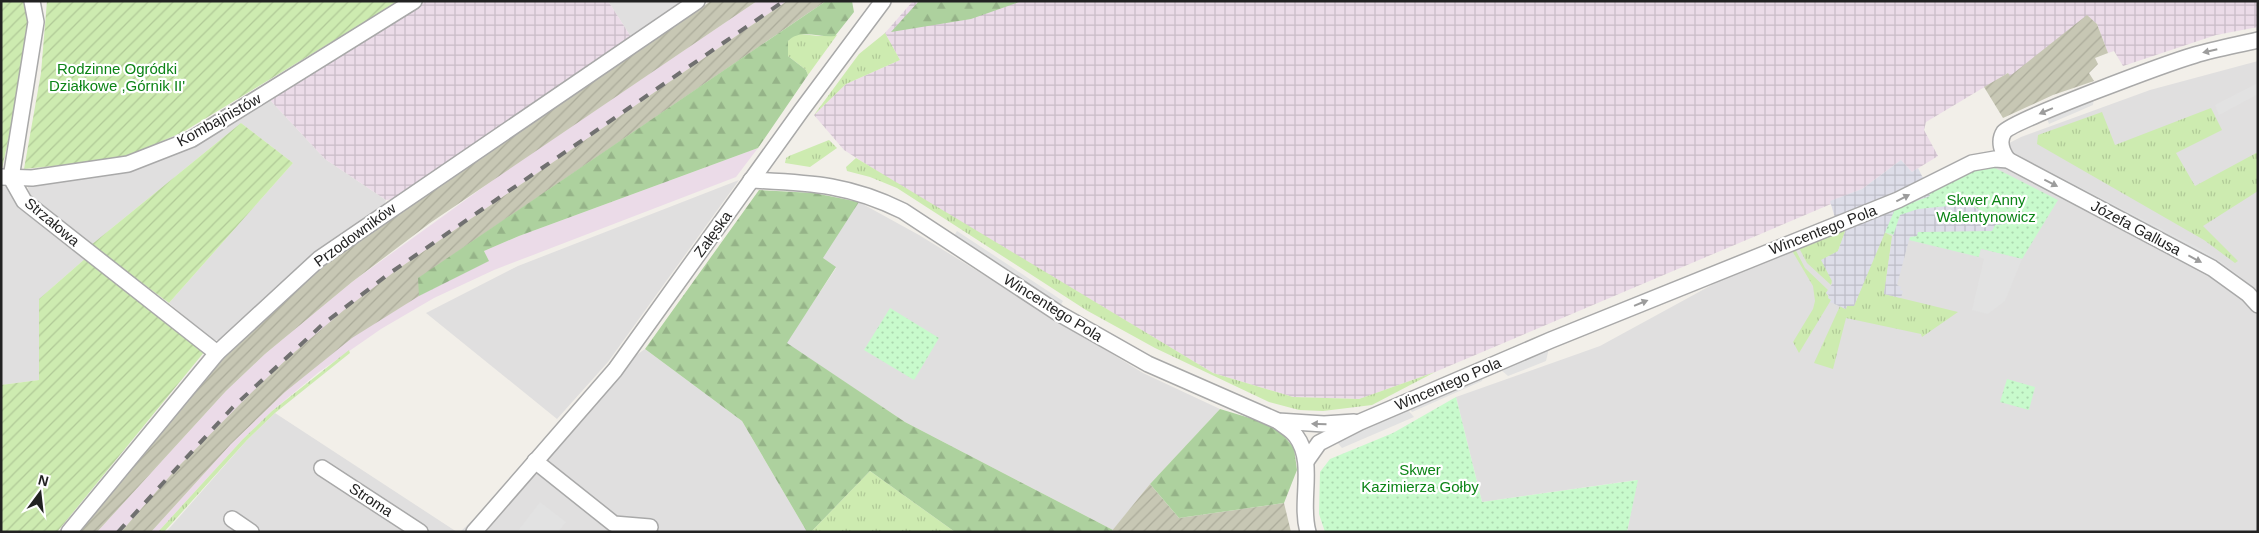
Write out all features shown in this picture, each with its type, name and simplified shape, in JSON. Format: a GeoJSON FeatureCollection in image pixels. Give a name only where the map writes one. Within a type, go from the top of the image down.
{"type":"FeatureCollection","features":[{"type":"Feature","properties":{"kind":"street"},"geometry":{"type":"LineString","coordinates":[[6,178],[36,22],[32,1]]}},
{"type":"Feature","properties":{"kind":"street","name":"Kombajnistów"},"geometry":{"type":"LineString","coordinates":[[6,178],[32,178],[128,164],[192,139],[414,1]]}},
{"type":"Feature","properties":{"kind":"street","name":"Przodowników"},"geometry":{"type":"LineString","coordinates":[[69,532],[217,353],[319,259],[697,1]]}},
{"type":"Feature","properties":{"kind":"street","name":"Załęska"},"geometry":{"type":"LineString","coordinates":[[474,532],[615,370],[751,180],[884,1]]}},
{"type":"Feature","properties":{"kind":"street"},"geometry":{"type":"LineString","coordinates":[[2008,160],[2002,150],[2003,136],[2008,129],[2021,122],[2076,99],[2194,55],[2258,40]]}},
{"type":"Feature","properties":{"kind":"street","name":"Wincentego Pola"},"geometry":{"type":"LineString","coordinates":[[1307,460],[1319,442],[1360,422],[1792,241],[1898,200],[1972,163],[1994,159],[2008,160]]}},
{"type":"Feature","properties":{"kind":"street","name":"Józefa Gallusa"},"geometry":{"type":"LineString","coordinates":[[2008,160],[2212,268],[2248,294],[2258,305]]}},
{"type":"Feature","properties":{"kind":"street","name":"Strzałowa"},"geometry":{"type":"LineString","coordinates":[[6,178],[24,201],[217,353]]}},
{"type":"Feature","properties":{"kind":"street","name":"Wincentego Pola"},"geometry":{"type":"LineString","coordinates":[[751,180],[822,185],[847,189],[877,198],[902,211],[1093,334],[1148,364],[1278,421],[1324,424],[1360,422]]}},
{"type":"Feature","properties":{"kind":"street"},"geometry":{"type":"LineString","coordinates":[[1278,421],[1296,434],[1307,460],[1304,506],[1308,532]]}},
{"type":"Feature","properties":{"kind":"street"},"geometry":{"type":"LineString","coordinates":[[535,461],[614,524],[650,527]]}},
{"type":"Feature","properties":{"kind":"street","name":"Stroma"},"geometry":{"type":"LineString","coordinates":[[322,468],[420,532]]}},
{"type":"Feature","properties":{"kind":"street"},"geometry":{"type":"LineString","coordinates":[[232,519],[251,532]]}},
{"type":"Feature","properties":{"kind":"shaded area"},"geometry":{"type":"Polygon","coordinates":[[[426,1],[608,1],[633,40],[396,199],[386,200],[325,159],[270,100],[426,1]]]}},
{"type":"Feature","properties":{"kind":"shaded area"},"geometry":{"type":"Polygon","coordinates":[[[608,1],[690,1],[633,40],[608,1]]]}},
{"type":"Feature","properties":{"kind":"shaded area"},"geometry":{"type":"Polygon","coordinates":[[[711,1],[757,1],[430,223],[352,282],[265,354],[226,391],[97,532],[77,532],[222,360],[253,327],[319,268],[429,191],[711,1]]]}},
{"type":"Feature","properties":{"kind":"shaded area"},"geometry":{"type":"Polygon","coordinates":[[[757,1],[787,1],[398,269],[290,356],[176,469],[121,532],[97,532],[226,391],[265,354],[352,282],[500,175],[757,1]]]}},
{"type":"Feature","properties":{"kind":"shaded area"},"geometry":{"type":"Polygon","coordinates":[[[787,1],[826,1],[419,278],[419,296],[352,338],[285,392],[231,444],[151,532],[121,532],[176,469],[249,395],[290,356],[344,310],[398,269],[787,1]]]}},
{"type":"Feature","properties":{"kind":"shaded area"},"geometry":{"type":"Polygon","coordinates":[[[913,1],[2258,1],[2258,27],[2216,35],[2123,66],[2114,51],[2108,53],[2097,24],[2087,16],[2010,77],[2008,73],[1926,122],[1924,130],[1938,156],[1912,172],[1901,160],[1862,189],[1831,201],[1831,204],[1435,372],[1359,399],[1293,397],[1213,373],[844,150],[814,115],[846,84],[900,60],[885,33],[913,1]]]}},
{"type":"Feature","properties":{"kind":"shaded area"},"geometry":{"type":"Polygon","coordinates":[[[2087,15],[2097,24],[2108,53],[2095,58],[2098,64],[2089,73],[2094,81],[2053,95],[2003,118],[1984,87],[2008,73],[2010,76],[2087,15]]]}},
{"type":"Feature","properties":{"kind":"shaded area"},"geometry":{"type":"Polygon","coordinates":[[[2258,61],[2258,532],[1627,532],[1637,480],[1482,502],[1456,397],[1600,346],[1785,245],[1978,159],[2021,137],[2150,90],[2258,61]]]}},
{"type":"Feature","properties":{"kind":"shaded area"},"geometry":{"type":"Polygon","coordinates":[[[2258,83],[2258,94],[2219,115],[2215,105],[2258,83]]]}},
{"type":"Feature","properties":{"kind":"shaded area"},"geometry":{"type":"Polygon","coordinates":[[[2094,96],[2093,105],[2049,124],[2046,116],[2094,96]]]}},
{"type":"Feature","properties":{"kind":"shaded area"},"geometry":{"type":"Polygon","coordinates":[[[270,100],[325,159],[386,200],[383,209],[223,340],[215,340],[207,336],[169,303],[293,163],[241,123],[91,245],[37,203],[29,192],[27,183],[195,141],[270,100]]]}},
{"type":"Feature","properties":{"kind":"shaded area"},"geometry":{"type":"Polygon","coordinates":[[[758,148],[736,177],[494,270],[434,298],[381,329],[319,372],[272,411],[243,439],[158,532],[151,532],[231,444],[285,392],[352,337],[432,288],[488,261],[484,251],[519,236],[758,148]]]}},
{"type":"Feature","properties":{"kind":"shaded area"},"geometry":{"type":"Polygon","coordinates":[[[2023,158],[2197,247],[2241,277],[2238,281],[2020,163],[2023,158]]]}},
{"type":"Feature","properties":{"kind":"shaded area"},"geometry":{"type":"Polygon","coordinates":[[[1901,160],[1912,172],[1918,168],[1923,178],[1923,184],[1930,196],[1895,209],[1854,306],[1847,306],[1846,309],[1830,302],[1829,295],[1826,293],[1833,283],[1821,260],[1838,251],[1846,229],[1838,228],[1830,201],[1862,189],[1901,160]]]}},
{"type":"Feature","properties":{"kind":"shaded area"},"geometry":{"type":"Polygon","coordinates":[[[739,180],[608,362],[557,419],[426,313],[518,266],[739,180]]]}},
{"type":"Feature","properties":{"kind":"shaded area"},"geometry":{"type":"Polygon","coordinates":[[[1,186],[8,187],[87,257],[39,299],[39,380],[1,385],[1,186]]]}},
{"type":"Feature","properties":{"kind":"shaded area"},"geometry":{"type":"Polygon","coordinates":[[[859,202],[919,235],[1143,373],[1220,409],[1150,484],[1113,530],[905,422],[786,343],[836,268],[822,258],[859,202]]]}},
{"type":"Feature","properties":{"kind":"shaded area"},"geometry":{"type":"Polygon","coordinates":[[[1968,204],[2006,224],[1995,225],[1992,231],[1918,232],[1917,236],[1910,237],[1897,285],[1903,291],[1901,298],[1884,294],[1892,239],[1900,215],[1918,209],[1968,204]]]}},
{"type":"Feature","properties":{"kind":"shaded area"},"geometry":{"type":"Polygon","coordinates":[[[957,231],[1063,301],[1060,306],[954,236],[957,231]]]}},
{"type":"Feature","properties":{"kind":"shaded area"},"geometry":{"type":"Polygon","coordinates":[[[1981,249],[2022,259],[2005,301],[1988,314],[1972,310],[1984,259],[1979,257],[1981,249]]]}},
{"type":"Feature","properties":{"kind":"shaded area"},"geometry":{"type":"Polygon","coordinates":[[[1549,348],[1546,361],[1508,376],[1500,369],[1549,348]]]}},
{"type":"Feature","properties":{"kind":"shaded area"},"geometry":{"type":"Polygon","coordinates":[[[645,349],[742,421],[807,532],[460,532],[535,461],[615,370],[645,349]]]}},
{"type":"Feature","properties":{"kind":"shaded area"},"geometry":{"type":"Polygon","coordinates":[[[1484,376],[1482,381],[1412,412],[1409,408],[1484,376]]]}},
{"type":"Feature","properties":{"kind":"shaded area"},"geometry":{"type":"Polygon","coordinates":[[[1407,409],[1414,417],[1342,448],[1336,441],[1407,409]]]}},
{"type":"Feature","properties":{"kind":"shaded area"},"geometry":{"type":"Polygon","coordinates":[[[275,413],[457,532],[166,532],[247,440],[275,413]]]}},
{"type":"Feature","properties":{"kind":"shaded area"},"geometry":{"type":"Polygon","coordinates":[[[1150,484],[1179,518],[1284,503],[1291,532],[1111,532],[1150,484]]]}},
{"type":"Feature","properties":{"kind":"shaded area"},"geometry":{"type":"Polygon","coordinates":[[[540,502],[566,522],[558,532],[517,532],[540,502]]]}},
{"type":"Feature","properties":{"kind":"green space","name":"Rodzinne Ogródki Działkowe ,Górnik II'"},"geometry":{"type":"Polygon","coordinates":[[[1,1],[29,1],[31,8],[23,72],[2,169],[1,1]]]}},
{"type":"Feature","properties":{"kind":"green space","name":"Rodzinne Ogródki Działkowe ,Górnik II'"},"geometry":{"type":"Polygon","coordinates":[[[47,1],[399,1],[183,132],[121,159],[24,169],[41,73],[47,1]]]}},
{"type":"Feature","properties":{"kind":"green space"},"geometry":{"type":"Polygon","coordinates":[[[826,1],[852,1],[854,12],[835,36],[804,34],[793,37],[788,41],[788,56],[806,70],[808,75],[758,148],[519,236],[484,251],[489,261],[419,296],[418,278],[826,1]]]}},
{"type":"Feature","properties":{"kind":"green space"},"geometry":{"type":"Polygon","coordinates":[[[919,1],[1022,1],[971,19],[891,32],[919,1]]]}},
{"type":"Feature","properties":{"kind":"green space"},"geometry":{"type":"Polygon","coordinates":[[[885,33],[900,60],[846,84],[814,115],[859,54],[885,33]]]}},
{"type":"Feature","properties":{"kind":"green space"},"geometry":{"type":"Polygon","coordinates":[[[793,35],[837,35],[808,75],[806,70],[788,56],[788,41],[793,35]]]}},
{"type":"Feature","properties":{"kind":"green space"},"geometry":{"type":"Polygon","coordinates":[[[2211,108],[2222,130],[2176,153],[2195,186],[2258,152],[2258,191],[2203,226],[2238,261],[2235,263],[2204,240],[2037,144],[2038,135],[2102,112],[2115,145],[2211,108]]]}},
{"type":"Feature","properties":{"kind":"green space"},"geometry":{"type":"Polygon","coordinates":[[[241,123],[293,163],[169,303],[91,245],[241,123]]]}},
{"type":"Feature","properties":{"kind":"green space"},"geometry":{"type":"Polygon","coordinates":[[[829,140],[837,148],[810,167],[785,163],[786,158],[789,156],[829,140]]]}},
{"type":"Feature","properties":{"kind":"green space"},"geometry":{"type":"Polygon","coordinates":[[[856,158],[1213,373],[1293,397],[1359,399],[1435,372],[1372,405],[1323,411],[1299,410],[1269,402],[1155,348],[1086,310],[897,188],[870,177],[847,171],[846,167],[856,158]]]}},
{"type":"Feature","properties":{"kind":"green space","name":"Skwer Anny Walentynowicz"},"geometry":{"type":"Polygon","coordinates":[[[1993,167],[2058,200],[2022,259],[1981,249],[1979,257],[1884,232],[1893,210],[1911,197],[1956,177],[1993,167]]]}},
{"type":"Feature","properties":{"kind":"green space"},"geometry":{"type":"Polygon","coordinates":[[[759,190],[814,193],[859,202],[823,258],[836,267],[787,343],[905,422],[1113,530],[1111,532],[955,532],[870,471],[811,532],[807,532],[742,421],[645,349],[759,190]]]}},
{"type":"Feature","properties":{"kind":"green space"},"geometry":{"type":"Polygon","coordinates":[[[1846,229],[1838,251],[1831,285],[1807,263],[1798,246],[1846,229]]]}},
{"type":"Feature","properties":{"kind":"green space"},"geometry":{"type":"Polygon","coordinates":[[[1884,232],[1892,236],[1884,294],[1958,312],[1922,337],[1921,334],[1846,318],[1833,369],[1814,363],[1840,306],[1845,309],[1847,306],[1854,306],[1884,232]]]}},
{"type":"Feature","properties":{"kind":"green space"},"geometry":{"type":"Polygon","coordinates":[[[1794,247],[1805,268],[1828,290],[1826,293],[1831,300],[1799,353],[1793,342],[1813,309],[1815,301],[1813,286],[1791,249],[1794,247]]]}},
{"type":"Feature","properties":{"kind":"green space"},"geometry":{"type":"Polygon","coordinates":[[[87,257],[205,351],[57,532],[1,532],[1,385],[39,380],[39,299],[87,257]]]}},
{"type":"Feature","properties":{"kind":"green space"},"geometry":{"type":"Polygon","coordinates":[[[890,308],[939,338],[914,380],[864,350],[890,308]]]}},
{"type":"Feature","properties":{"kind":"green space"},"geometry":{"type":"Polygon","coordinates":[[[349,350],[350,353],[275,413],[247,440],[164,532],[158,532],[243,439],[272,411],[349,350]]]}},
{"type":"Feature","properties":{"kind":"green space"},"geometry":{"type":"Polygon","coordinates":[[[2007,379],[2035,387],[2029,410],[2000,402],[2007,379]]]}},
{"type":"Feature","properties":{"kind":"green space","name":"Skwer Kazimierza Gołby"},"geometry":{"type":"Polygon","coordinates":[[[1456,397],[1482,502],[1638,480],[1627,532],[1325,532],[1319,514],[1320,472],[1330,459],[1393,433],[1456,397]]]}},
{"type":"Feature","properties":{"kind":"green space"},"geometry":{"type":"Polygon","coordinates":[[[1220,409],[1276,426],[1294,448],[1297,470],[1284,503],[1179,518],[1150,484],[1220,409]]]}},
{"type":"Feature","properties":{"kind":"green space"},"geometry":{"type":"Polygon","coordinates":[[[870,471],[955,532],[811,532],[870,471]]]}},
{"type":"Feature","properties":{"kind":"railway"},"geometry":{"type":"LineString","coordinates":[[118,532],[233,407],[322,325],[390,273],[784,1]]}}]}
